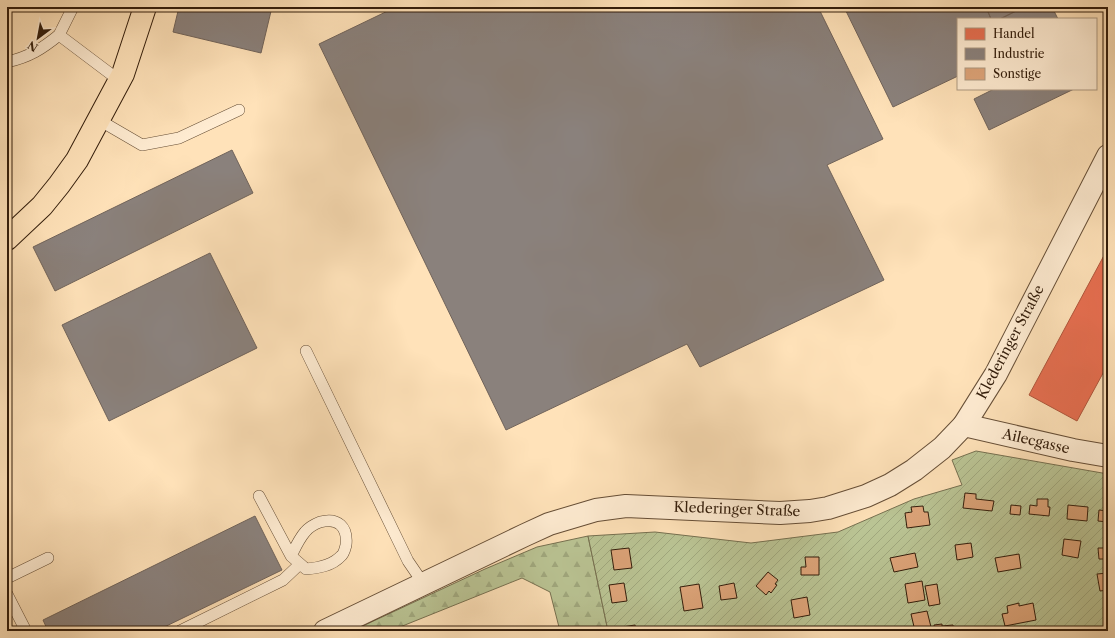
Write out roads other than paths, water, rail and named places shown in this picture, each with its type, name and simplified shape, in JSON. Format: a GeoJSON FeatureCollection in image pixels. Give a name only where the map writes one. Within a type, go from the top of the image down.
{"type":"FeatureCollection","features":[{"type":"Feature","properties":{"kind":"main road"},"geometry":{"type":"LineString","coordinates":[[7,239],[42,206],[77,160],[120,81],[145,7]]}},
{"type":"Feature","properties":{"kind":"street","name":"Klederinger Straße"},"geometry":{"type":"LineString","coordinates":[[325,631],[549,524],[596,510],[626,506],[656,506],[780,513],[810,511],[828,508],[866,496],[890,485],[914,470],[942,448],[964,425],[996,374],[1108,156]]}},
{"type":"Feature","properties":{"kind":"street","name":"Ailecgasse"},"geometry":{"type":"LineString","coordinates":[[964,425],[1073,450],[1108,456]]}},
{"type":"Feature","properties":{"kind":"lane"},"geometry":{"type":"LineString","coordinates":[[7,62],[25,57],[42,49],[59,36],[73,7]]}},
{"type":"Feature","properties":{"kind":"lane"},"geometry":{"type":"LineString","coordinates":[[59,36],[120,81]]}},
{"type":"Feature","properties":{"kind":"lane"},"geometry":{"type":"LineString","coordinates":[[99,120],[142,145],[179,138],[239,110]]}},
{"type":"Feature","properties":{"kind":"lane"},"geometry":{"type":"LineString","coordinates":[[306,350],[408,561],[423,583]]}},
{"type":"Feature","properties":{"kind":"lane"},"geometry":{"type":"LineString","coordinates":[[259,496],[291,556],[306,569],[326,566],[341,556],[347,540],[345,530],[334,520],[314,524],[306,531],[291,556]]}},
{"type":"Feature","properties":{"kind":"lane"},"geometry":{"type":"LineString","coordinates":[[7,578],[48,558]]}},
{"type":"Feature","properties":{"kind":"lane"},"geometry":{"type":"LineString","coordinates":[[180,631],[283,580],[300,564]]}},
{"type":"Feature","properties":{"kind":"lane"},"geometry":{"type":"LineString","coordinates":[[7,594],[26,631]]}}]}
